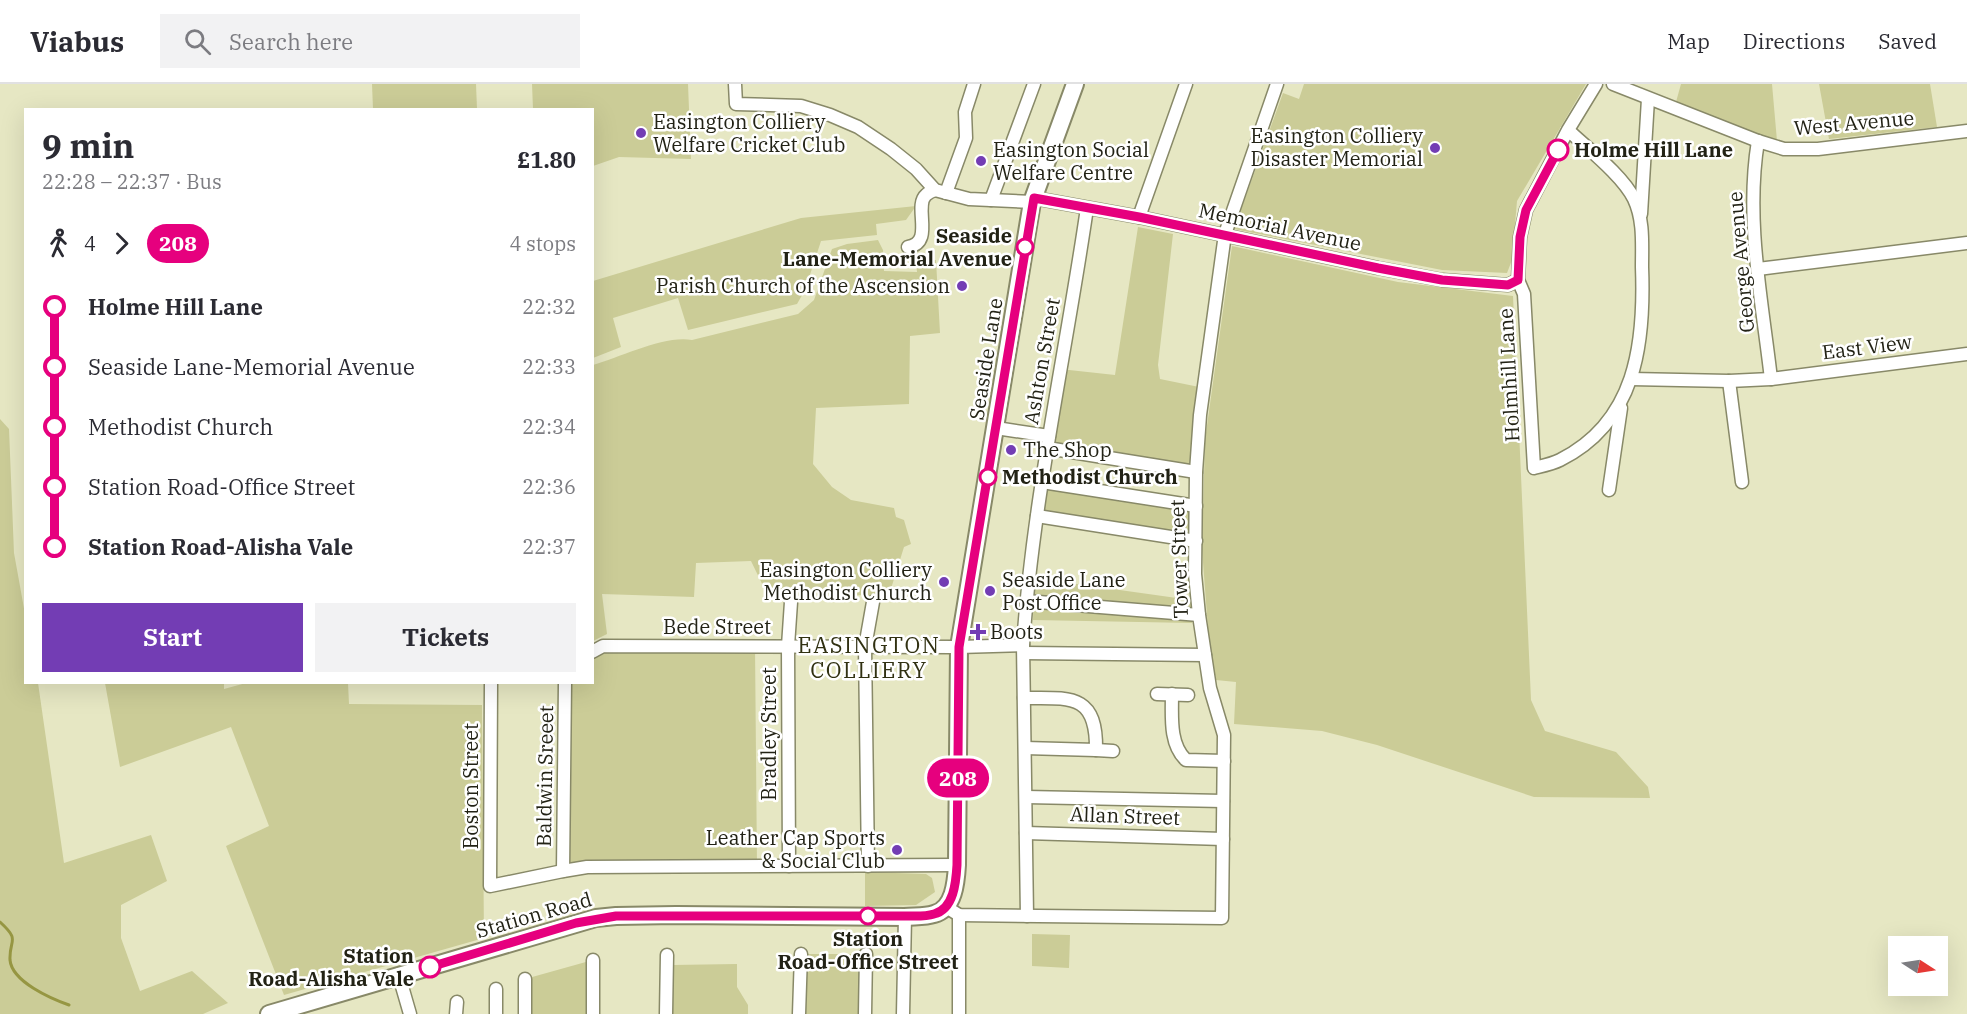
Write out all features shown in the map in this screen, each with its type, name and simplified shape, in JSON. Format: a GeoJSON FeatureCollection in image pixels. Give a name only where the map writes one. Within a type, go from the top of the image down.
{"type":"FeatureCollection","features":[{"type":"Feature","properties":{"kind":"main road","name":"Seaside Lane"},"geometry":{"type":"LineString","coordinates":[[952,911],[957,865],[959,647],[1033,200],[1075,84]]}},
{"type":"Feature","properties":{"kind":"main road","name":"Station Road"},"geometry":{"type":"LineString","coordinates":[[276,1011],[576,923],[616,916],[905,916],[952,911]]}},
{"type":"Feature","properties":{"kind":"street"},"geometry":{"type":"LineString","coordinates":[[735,84],[736,104],[801,106],[858,127],[891,148],[941,192]]}},
{"type":"Feature","properties":{"kind":"street"},"geometry":{"type":"LineString","coordinates":[[941,192],[966,138],[965,112],[974,84]]}},
{"type":"Feature","properties":{"kind":"street"},"geometry":{"type":"LineString","coordinates":[[991,200],[1034,84]]}},
{"type":"Feature","properties":{"kind":"street"},"geometry":{"type":"LineString","coordinates":[[1139,217],[1186,84]]}},
{"type":"Feature","properties":{"kind":"street","name":"Tower Street"},"geometry":{"type":"LineString","coordinates":[[1027,916],[1222,918],[1224,735],[1210,687],[1199,615],[1195,574],[1196,472],[1200,415],[1225,234],[1277,84]]}},
{"type":"Feature","properties":{"kind":"street","name":"Holmhill Lane"},"geometry":{"type":"LineString","coordinates":[[1596,84],[1568,130],[1526,210],[1520,237],[1518,280],[1524,294],[1534,468],[1559,461],[1580,448],[1607,425],[1621,404]]}},
{"type":"Feature","properties":{"kind":"street","name":"West Avenue"},"geometry":{"type":"LineString","coordinates":[[1613,84],[1647,99],[1784,149],[1818,148],[1967,131]]}},
{"type":"Feature","properties":{"kind":"street"},"geometry":{"type":"LineString","coordinates":[[1609,490],[1621,404],[1631,379],[1639,340],[1643,285],[1641,218],[1647,99]]}},
{"type":"Feature","properties":{"kind":"street"},"geometry":{"type":"LineString","coordinates":[[1568,130],[1626,186],[1641,218]]}},
{"type":"Feature","properties":{"kind":"street","name":"George Avenue"},"geometry":{"type":"LineString","coordinates":[[1758,141],[1754,165],[1753,216],[1771,379]]}},
{"type":"Feature","properties":{"kind":"street"},"geometry":{"type":"LineString","coordinates":[[908,247],[913,246],[920,239],[923,218],[922,201],[926,194],[941,192]]}},
{"type":"Feature","properties":{"kind":"street","name":"Memorial Avenue"},"geometry":{"type":"LineString","coordinates":[[941,192],[969,199],[1033,200],[1139,217],[1442,280],[1508,285],[1518,280]]}},
{"type":"Feature","properties":{"kind":"street","name":"Ashton Street"},"geometry":{"type":"LineString","coordinates":[[1027,916],[1023,649],[1026,601],[1048,442],[1087,208]]}},
{"type":"Feature","properties":{"kind":"street"},"geometry":{"type":"LineString","coordinates":[[1758,269],[1967,243]]}},
{"type":"Feature","properties":{"kind":"street","name":"East View"},"geometry":{"type":"LineString","coordinates":[[1631,379],[1729,381],[1771,379],[1967,354]]}},
{"type":"Feature","properties":{"kind":"street"},"geometry":{"type":"LineString","coordinates":[[1729,381],[1742,482]]}},
{"type":"Feature","properties":{"kind":"street"},"geometry":{"type":"LineString","coordinates":[[996,428],[1048,442],[1196,472]]}},
{"type":"Feature","properties":{"kind":"street"},"geometry":{"type":"LineString","coordinates":[[1042,482],[1196,506]]}},
{"type":"Feature","properties":{"kind":"street"},"geometry":{"type":"LineString","coordinates":[[1037,516],[1196,541]]}},
{"type":"Feature","properties":{"kind":"street"},"geometry":{"type":"LineString","coordinates":[[1026,601],[1199,615]]}},
{"type":"Feature","properties":{"kind":"street","name":"Bradley Street"},"geometry":{"type":"LineString","coordinates":[[789,866],[788,646],[791,602]]}},
{"type":"Feature","properties":{"kind":"street"},"geometry":{"type":"LineString","coordinates":[[868,866],[865,647],[873,602]]}},
{"type":"Feature","properties":{"kind":"street","name":"Bede Street"},"geometry":{"type":"LineString","coordinates":[[594,651],[603,646],[959,647],[1205,655]]}},
{"type":"Feature","properties":{"kind":"street","name":"Boston Street"},"geometry":{"type":"LineString","coordinates":[[490,684],[490,886],[563,870]]}},
{"type":"Feature","properties":{"kind":"street","name":"Baldwin Sreeet"},"geometry":{"type":"LineString","coordinates":[[563,870],[565,684]]}},
{"type":"Feature","properties":{"kind":"street"},"geometry":{"type":"LineString","coordinates":[[1157,694],[1188,695]]}},
{"type":"Feature","properties":{"kind":"street"},"geometry":{"type":"LineString","coordinates":[[1172,694],[1172,725],[1178,752],[1186,760],[1224,761]]}},
{"type":"Feature","properties":{"kind":"street"},"geometry":{"type":"LineString","coordinates":[[1024,698],[1064,698],[1077,702],[1087,709],[1094,723],[1096,750]]}},
{"type":"Feature","properties":{"kind":"street"},"geometry":{"type":"LineString","coordinates":[[1025,748],[1113,751]]}},
{"type":"Feature","properties":{"kind":"street"},"geometry":{"type":"LineString","coordinates":[[1026,797],[1223,801]]}},
{"type":"Feature","properties":{"kind":"street","name":"Allan Street"},"geometry":{"type":"LineString","coordinates":[[1026,833],[1223,838]]}},
{"type":"Feature","properties":{"kind":"street"},"geometry":{"type":"LineString","coordinates":[[563,870],[606,867],[957,865]]}},
{"type":"Feature","properties":{"kind":"street"},"geometry":{"type":"LineString","coordinates":[[959,1014],[952,911],[1027,916]]}},
{"type":"Feature","properties":{"kind":"street"},"geometry":{"type":"LineString","coordinates":[[903,1014],[905,916]]}},
{"type":"Feature","properties":{"kind":"street"},"geometry":{"type":"LineString","coordinates":[[799,1014],[801,954]]}},
{"type":"Feature","properties":{"kind":"street"},"geometry":{"type":"LineString","coordinates":[[865,1014],[866,954]]}},
{"type":"Feature","properties":{"kind":"street"},"geometry":{"type":"LineString","coordinates":[[666,1014],[667,955]]}},
{"type":"Feature","properties":{"kind":"street"},"geometry":{"type":"LineString","coordinates":[[593,960],[593,1014]]}},
{"type":"Feature","properties":{"kind":"street"},"geometry":{"type":"LineString","coordinates":[[399,976],[410,1014]]}},
{"type":"Feature","properties":{"kind":"street"},"geometry":{"type":"LineString","coordinates":[[525,979],[525,1014]]}},
{"type":"Feature","properties":{"kind":"street"},"geometry":{"type":"LineString","coordinates":[[496,989],[496,1014]]}},
{"type":"Feature","properties":{"kind":"green space"},"geometry":{"type":"Polygon","coordinates":[[[372,84],[476,84],[477,108],[373,108],[372,84]]]}},
{"type":"Feature","properties":{"kind":"green space","name":"Easington Colliery Welfare Cricket Club"},"geometry":{"type":"Polygon","coordinates":[[[532,84],[688,84],[691,159],[619,157],[594,166],[594,108],[533,108],[532,84]]]}},
{"type":"Feature","properties":{"kind":"green space"},"geometry":{"type":"Polygon","coordinates":[[[1304,84],[1586,84],[1517,201],[1512,260],[1507,273],[1442,270],[1234,229],[1283,93],[1299,99],[1304,84]]]}},
{"type":"Feature","properties":{"kind":"green space"},"geometry":{"type":"Polygon","coordinates":[[[1681,84],[1772,84],[1777,141],[1676,102],[1681,84]]]}},
{"type":"Feature","properties":{"kind":"green space"},"geometry":{"type":"Polygon","coordinates":[[[1819,84],[1930,84],[1937,127],[1829,139],[1819,84]]]}},
{"type":"Feature","properties":{"kind":"green space"},"geometry":{"type":"Polygon","coordinates":[[[916,206],[906,220],[876,224],[877,235],[821,241],[805,290],[797,304],[688,330],[678,298],[613,318],[621,347],[594,358],[594,281],[801,218],[916,206]]]}},
{"type":"Feature","properties":{"kind":"green space"},"geometry":{"type":"Polygon","coordinates":[[[1138,227],[1173,234],[1158,365],[1160,379],[1204,388],[1196,472],[1047,448],[1060,369],[1115,375],[1138,227]]]}},
{"type":"Feature","properties":{"kind":"green space"},"geometry":{"type":"Polygon","coordinates":[[[878,240],[883,250],[884,271],[917,272],[916,261],[936,260],[940,333],[910,336],[909,404],[816,408],[813,464],[832,487],[851,500],[894,508],[896,517],[904,520],[911,544],[904,547],[889,595],[768,596],[751,561],[696,563],[694,597],[602,594],[607,634],[594,640],[594,365],[656,344],[681,339],[692,340],[798,314],[814,300],[832,249],[847,244],[878,240]]]}},
{"type":"Feature","properties":{"kind":"green space"},"geometry":{"type":"Polygon","coordinates":[[[1232,246],[1398,282],[1513,296],[1531,700],[1545,731],[1616,752],[1648,787],[1650,798],[1534,797],[1377,745],[1322,731],[1234,724],[1236,682],[1216,680],[1209,642],[1202,549],[1205,440],[1232,246]]]}},
{"type":"Feature","properties":{"kind":"green space"},"geometry":{"type":"Polygon","coordinates":[[[0,419],[9,429],[14,553],[24,608],[24,684],[38,684],[64,863],[151,835],[167,881],[121,905],[121,938],[140,991],[192,971],[228,1003],[203,1014],[0,1014],[0,419]]]}},
{"type":"Feature","properties":{"kind":"green space"},"geometry":{"type":"Polygon","coordinates":[[[1042,482],[1196,506],[1196,541],[1037,516],[1042,482]]]}},
{"type":"Feature","properties":{"kind":"green space"},"geometry":{"type":"Polygon","coordinates":[[[1034,578],[1191,600],[1192,623],[1033,620],[1034,578]]]}},
{"type":"Feature","properties":{"kind":"green space"},"geometry":{"type":"Polygon","coordinates":[[[755,646],[757,866],[563,871],[565,684],[594,684],[594,652],[755,646]]]}},
{"type":"Feature","properties":{"kind":"green space"},"geometry":{"type":"Polygon","coordinates":[[[105,684],[224,684],[224,689],[242,684],[348,684],[349,704],[482,705],[484,938],[284,995],[226,846],[269,826],[231,727],[120,767],[105,684]]]}},
{"type":"Feature","properties":{"kind":"green space"},"geometry":{"type":"Polygon","coordinates":[[[865,872],[926,874],[932,878],[935,892],[916,905],[865,906],[865,872]]]}},
{"type":"Feature","properties":{"kind":"green space"},"geometry":{"type":"Polygon","coordinates":[[[1032,934],[1070,935],[1069,968],[1032,966],[1032,934]]]}},
{"type":"Feature","properties":{"kind":"green space"},"geometry":{"type":"Polygon","coordinates":[[[801,954],[866,954],[865,1014],[799,1014],[801,954]]]}},
{"type":"Feature","properties":{"kind":"green space"},"geometry":{"type":"Polygon","coordinates":[[[593,960],[593,1014],[525,1014],[525,979],[593,960]]]}},
{"type":"Feature","properties":{"kind":"green space"},"geometry":{"type":"Polygon","coordinates":[[[737,964],[737,987],[748,1005],[748,1014],[672,1014],[672,965],[737,964]]]}},
{"type":"Feature","properties":{"kind":"waterway"},"geometry":{"type":"LineString","coordinates":[[0,922],[12,937],[10,953],[12,968],[34,988],[69,1005]]}},
{"type":"Feature","properties":{"kind":"bus line","name":"208"},"geometry":{"type":"LineString","coordinates":[[430,967],[596,918],[616,916],[905,916],[935,914],[946,907],[956,889],[959,647],[1034,198],[1225,234],[1442,280],[1508,285],[1518,280],[1520,237],[1526,210],[1558,150]]}},
{"type":"Feature","properties":{"kind":"place","name":"Easington Colliery Welfare Cricket Club"},"geometry":{"type":"Point","coordinates":[641,133]}},
{"type":"Feature","properties":{"kind":"place","name":"Easington Colliery Disaster Memorial"},"geometry":{"type":"Point","coordinates":[1435,148]}},
{"type":"Feature","properties":{"kind":"place","name":"Holme Hill Lane"},"geometry":{"type":"Point","coordinates":[1558,150]}},
{"type":"Feature","properties":{"kind":"place","name":"Easington Social Welfare Centre"},"geometry":{"type":"Point","coordinates":[981,161]}},
{"type":"Feature","properties":{"kind":"place","name":"Seaside Lane-Memorial Avenue"},"geometry":{"type":"Point","coordinates":[1025,247]}},
{"type":"Feature","properties":{"kind":"place","name":"Parish Church of the Ascension"},"geometry":{"type":"Point","coordinates":[962,286]}},
{"type":"Feature","properties":{"kind":"place","name":"The Shop"},"geometry":{"type":"Point","coordinates":[1011,450]}},
{"type":"Feature","properties":{"kind":"place","name":"Methodist Church"},"geometry":{"type":"Point","coordinates":[988,477]}},
{"type":"Feature","properties":{"kind":"place","name":"Easington Colliery Methodist Church"},"geometry":{"type":"Point","coordinates":[944,582]}},
{"type":"Feature","properties":{"kind":"place","name":"Seaside Lane Post Office"},"geometry":{"type":"Point","coordinates":[990,591]}},
{"type":"Feature","properties":{"kind":"place","name":"Boots"},"geometry":{"type":"Point","coordinates":[978,632]}},
{"type":"Feature","properties":{"kind":"place","name":"Leather Cap Sports & Social Club"},"geometry":{"type":"Point","coordinates":[897,850]}},
{"type":"Feature","properties":{"kind":"place","name":"Station Road-Office Street"},"geometry":{"type":"Point","coordinates":[868,916]}},
{"type":"Feature","properties":{"kind":"place","name":"Station Road-Alisha Vale"},"geometry":{"type":"Point","coordinates":[430,967]}},
{"type":"Feature","properties":{"kind":"district","name":"EASINGTON COLLIERY"},"geometry":{"type":"Point","coordinates":[869,658]}}]}
